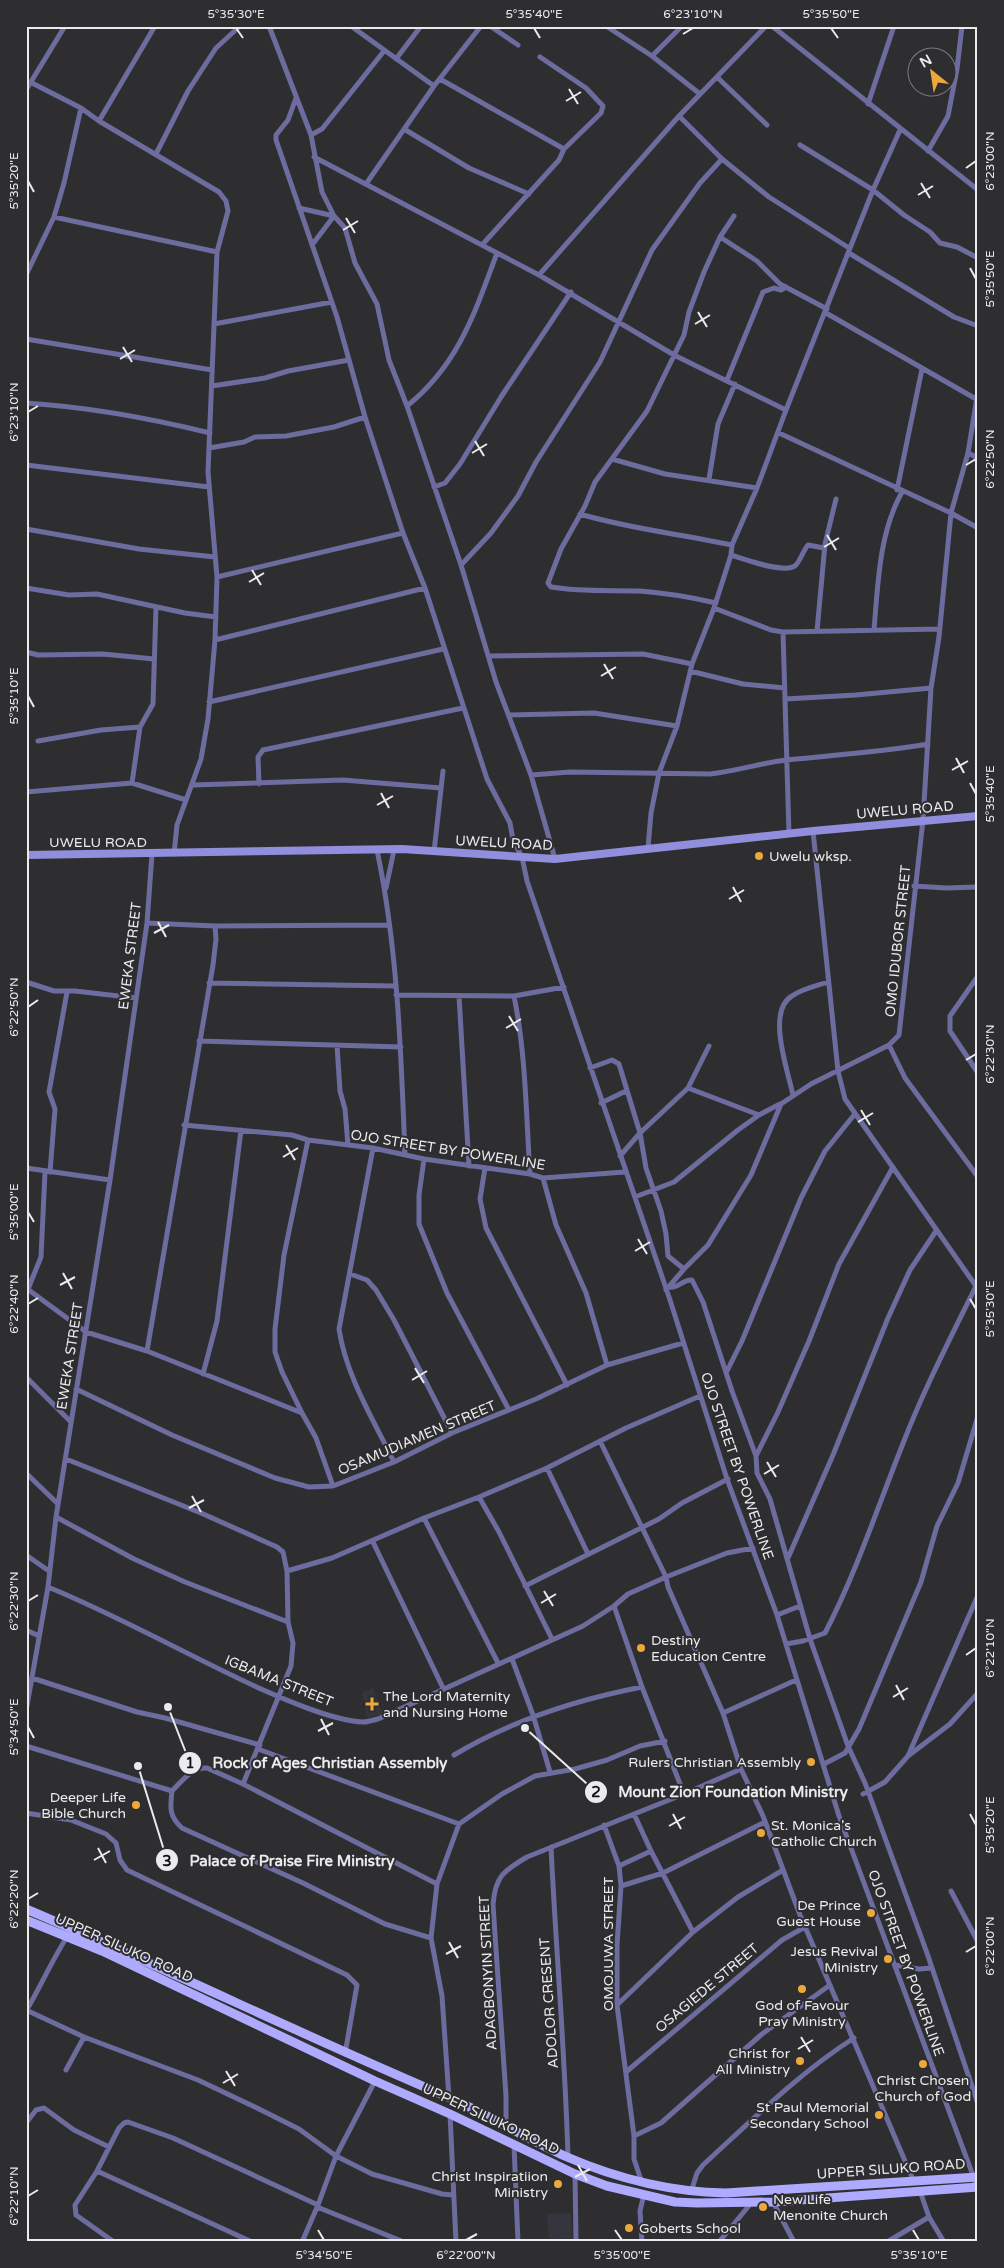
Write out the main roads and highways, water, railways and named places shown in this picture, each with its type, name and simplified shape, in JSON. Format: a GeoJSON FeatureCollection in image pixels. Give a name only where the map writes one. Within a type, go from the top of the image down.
{"type":"FeatureCollection","features":[{"type":"Feature","properties":{"kind":"main road","name":"UPPER SILUKO ROAD"},"geometry":{"type":"LineString","coordinates":[[26,1909],[87,1935],[345,2054],[449,2098],[568,2157],[642,2183],[690,2192],[726,2193],[976,2178]]}},
{"type":"Feature","properties":{"kind":"main road","name":"UPPER SILUKO ROAD"},"geometry":{"type":"LineString","coordinates":[[26,1920],[136,1966],[375,2081],[450,2114],[575,2174],[607,2186],[675,2202],[697,2203],[773,2202],[920,2191],[977,2189]]}},
{"type":"Feature","properties":{"kind":"place","name":"Uwelu wksp."},"geometry":{"type":"Point","coordinates":[759,856]}},
{"type":"Feature","properties":{"kind":"place","name":"Destiny Education Centre"},"geometry":{"type":"Point","coordinates":[641,1648]}},
{"type":"Feature","properties":{"kind":"place","name":"The Lord Maternity and Nursing Home"},"geometry":{"type":"Point","coordinates":[372,1704]}},
{"type":"Feature","properties":{"kind":"place","name":"Rock of Ages Christian Assembly"},"geometry":{"type":"Point","coordinates":[168,1707]}},
{"type":"Feature","properties":{"kind":"place","name":"Mount Zion Foundation Ministry"},"geometry":{"type":"Point","coordinates":[525,1728]}},
{"type":"Feature","properties":{"kind":"place","name":"Rulers Christian Assembly"},"geometry":{"type":"Point","coordinates":[811,1762]}},
{"type":"Feature","properties":{"kind":"place","name":"Palace of Praise Fire Ministry"},"geometry":{"type":"Point","coordinates":[138,1766]}},
{"type":"Feature","properties":{"kind":"place","name":"Deeper Life Bible Church"},"geometry":{"type":"Point","coordinates":[136,1805]}},
{"type":"Feature","properties":{"kind":"place","name":"St. Monica's Catholic Church"},"geometry":{"type":"Point","coordinates":[761,1833]}},
{"type":"Feature","properties":{"kind":"place","name":"De Prince Guest House"},"geometry":{"type":"Point","coordinates":[871,1913]}},
{"type":"Feature","properties":{"kind":"place","name":"Jesus Revival Ministry"},"geometry":{"type":"Point","coordinates":[888,1959]}},
{"type":"Feature","properties":{"kind":"place","name":"God of Favour Pray Ministry"},"geometry":{"type":"Point","coordinates":[802,1989]}},
{"type":"Feature","properties":{"kind":"place","name":"Christ for All Ministry"},"geometry":{"type":"Point","coordinates":[800,2061]}},
{"type":"Feature","properties":{"kind":"place","name":"Christ Chosen Church of God"},"geometry":{"type":"Point","coordinates":[923,2064]}},
{"type":"Feature","properties":{"kind":"place","name":"St Paul Memorial Secondary School"},"geometry":{"type":"Point","coordinates":[879,2115]}},
{"type":"Feature","properties":{"kind":"place","name":"Christ Inspiratiion Ministry"},"geometry":{"type":"Point","coordinates":[558,2184]}},
{"type":"Feature","properties":{"kind":"place","name":"New Life Menonite Church"},"geometry":{"type":"Point","coordinates":[763,2207]}},
{"type":"Feature","properties":{"kind":"place","name":"Goberts School"},"geometry":{"type":"Point","coordinates":[629,2228]}}]}
